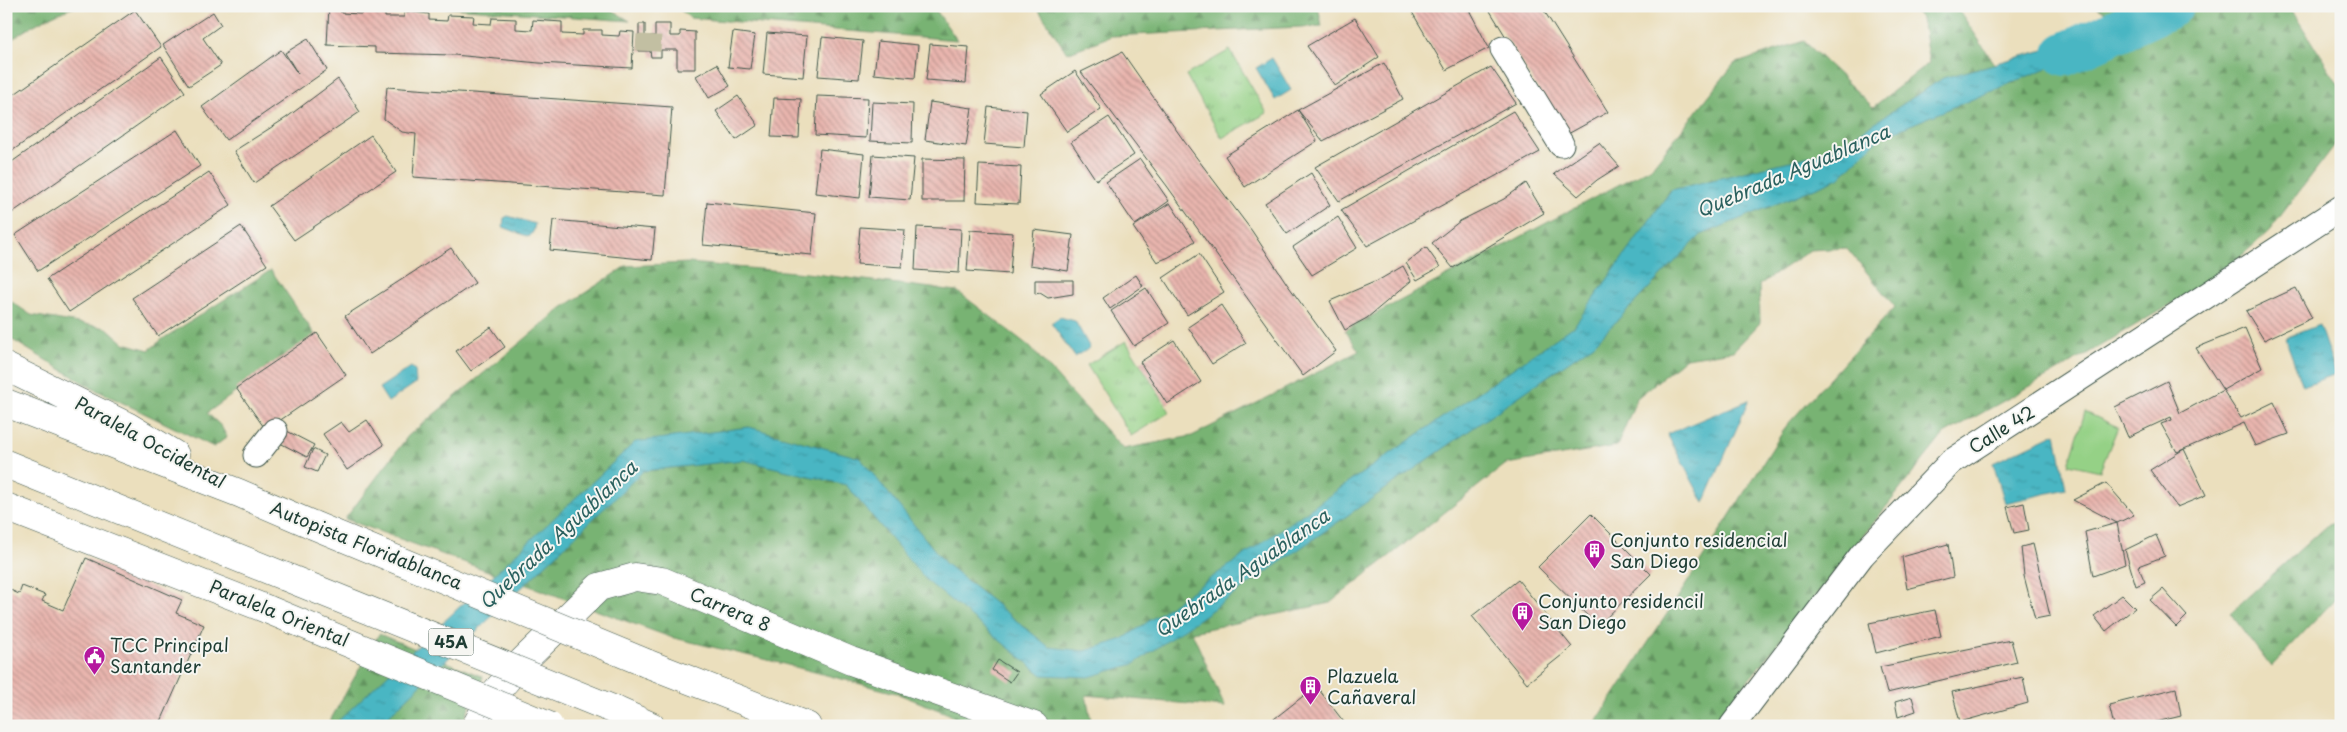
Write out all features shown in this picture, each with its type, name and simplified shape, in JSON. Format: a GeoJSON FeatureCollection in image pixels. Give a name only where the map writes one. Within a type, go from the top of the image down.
{"type":"FeatureCollection","features":[{"type":"Feature","properties":{"kind":"main road","name":"Paralela Occidental"},"geometry":{"type":"LineString","coordinates":[[6,367],[127,426],[239,493]]}},
{"type":"Feature","properties":{"kind":"main road","name":"Autopista Floridablanca"},"geometry":{"type":"LineString","coordinates":[[6,403],[239,493],[646,663],[807,726]]}},
{"type":"Feature","properties":{"kind":"main road","name":"45A"},"geometry":{"type":"LineString","coordinates":[[6,464],[616,710],[651,726]]}},
{"type":"Feature","properties":{"kind":"main road"},"geometry":{"type":"LineString","coordinates":[[6,506],[180,535]]}},
{"type":"Feature","properties":{"kind":"main road","name":"Paralela Oriental"},"geometry":{"type":"LineString","coordinates":[[6,506],[269,610],[549,726]]}},
{"type":"Feature","properties":{"kind":"main road","name":"Carrera 8"},"geometry":{"type":"LineString","coordinates":[[476,726],[493,695],[523,661],[599,587],[635,577],[662,581],[851,661],[1034,726]]}},
{"type":"Feature","properties":{"kind":"street"},"geometry":{"type":"LineString","coordinates":[[1503,50],[1561,144]]}},
{"type":"Feature","properties":{"kind":"street","name":"Calle 42"},"geometry":{"type":"LineString","coordinates":[[1732,726],[1862,555],[1952,462],[2341,208]]}},
{"type":"Feature","properties":{"kind":"street"},"geometry":{"type":"LineString","coordinates":[[256,455],[275,431]]}},
{"type":"Feature","properties":{"kind":"green space"},"geometry":{"type":"Polygon","coordinates":[[[6,6],[77,6],[40,22],[6,44],[6,6]]]}},
{"type":"Feature","properties":{"kind":"green space"},"geometry":{"type":"Polygon","coordinates":[[[425,6],[605,6],[630,21],[425,6]]]}},
{"type":"Feature","properties":{"kind":"green space"},"geometry":{"type":"Polygon","coordinates":[[[676,6],[933,6],[957,40],[690,18],[676,6]]]}},
{"type":"Feature","properties":{"kind":"green space"},"geometry":{"type":"Polygon","coordinates":[[[1036,6],[1318,6],[1322,26],[1111,36],[1067,53],[1036,6]]]}},
{"type":"Feature","properties":{"kind":"green space"},"geometry":{"type":"Polygon","coordinates":[[[1911,6],[1956,6],[1995,64],[2130,26],[2094,6],[2289,6],[2341,88],[2341,137],[2269,231],[2219,276],[2054,373],[1944,434],[1712,726],[1610,726],[1596,722],[1787,425],[1895,307],[1847,248],[1810,250],[1759,285],[1760,323],[1733,351],[1686,358],[1637,398],[1617,446],[1506,464],[1330,603],[1192,632],[1225,707],[1086,695],[1092,726],[965,726],[949,714],[896,693],[670,637],[345,519],[408,436],[562,308],[626,266],[688,263],[806,273],[957,291],[1029,346],[1123,449],[1192,436],[1359,351],[1345,330],[1652,167],[1734,64],[1804,41],[1873,107],[1929,63],[1922,19],[1911,6]]]}},
{"type":"Feature","properties":{"kind":"green space"},"geometry":{"type":"Polygon","coordinates":[[[1230,50],[1267,113],[1222,138],[1186,75],[1230,50]]]}},
{"type":"Feature","properties":{"kind":"green space"},"geometry":{"type":"Polygon","coordinates":[[[271,270],[315,335],[207,413],[221,426],[227,437],[214,447],[92,388],[6,336],[6,298],[31,315],[107,328],[124,343],[149,350],[164,338],[271,270]]]}},
{"type":"Feature","properties":{"kind":"green space"},"geometry":{"type":"Polygon","coordinates":[[[1126,341],[1170,412],[1131,436],[1087,365],[1126,341]]]}},
{"type":"Feature","properties":{"kind":"green space"},"geometry":{"type":"Polygon","coordinates":[[[2085,412],[2118,427],[2100,471],[2069,464],[2085,412]]]}},
{"type":"Feature","properties":{"kind":"green space"},"geometry":{"type":"Polygon","coordinates":[[[2341,521],[2341,593],[2271,667],[2230,613],[2326,526],[2341,521]]]}},
{"type":"Feature","properties":{"kind":"green space"},"geometry":{"type":"Polygon","coordinates":[[[379,634],[483,677],[461,726],[327,726],[379,634]]]}},
{"type":"Feature","properties":{"kind":"water"},"geometry":{"type":"Polygon","coordinates":[[[2149,6],[2197,6],[1879,138],[1839,178],[1701,235],[1594,344],[1134,664],[1089,677],[1042,675],[927,581],[846,485],[743,460],[643,471],[378,726],[336,726],[336,723],[635,442],[749,427],[860,458],[945,563],[1049,647],[1085,651],[1123,639],[1574,326],[1671,190],[1831,151],[1943,78],[2131,26],[2149,6]]]}},
{"type":"Feature","properties":{"kind":"water"},"geometry":{"type":"Polygon","coordinates":[[[1272,58],[1291,90],[1275,100],[1256,68],[1272,58]]]}},
{"type":"Feature","properties":{"kind":"water"},"geometry":{"type":"Polygon","coordinates":[[[508,216],[535,224],[533,232],[529,237],[503,227],[504,218],[508,216]]]}},
{"type":"Feature","properties":{"kind":"water"},"geometry":{"type":"Polygon","coordinates":[[[1060,317],[1075,321],[1090,348],[1075,357],[1051,323],[1060,317]]]}},
{"type":"Feature","properties":{"kind":"water"},"geometry":{"type":"Polygon","coordinates":[[[2319,325],[2336,374],[2303,386],[2285,338],[2319,325]]]}},
{"type":"Feature","properties":{"kind":"water"},"geometry":{"type":"Polygon","coordinates":[[[411,367],[415,370],[416,383],[388,402],[379,388],[411,367]]]}},
{"type":"Feature","properties":{"kind":"water"},"geometry":{"type":"Polygon","coordinates":[[[1749,400],[1704,503],[1667,434],[1749,400]]]}},
{"type":"Feature","properties":{"kind":"water"},"geometry":{"type":"Polygon","coordinates":[[[2056,433],[2066,489],[2005,503],[1993,463],[2056,433]]]}},
{"type":"Feature","properties":{"kind":"building"},"geometry":{"type":"Polygon","coordinates":[[[329,6],[341,6],[341,13],[362,14],[362,8],[385,9],[385,17],[404,17],[404,11],[429,14],[429,20],[447,21],[448,15],[474,16],[473,23],[491,24],[492,18],[516,19],[516,29],[532,30],[533,20],[562,22],[562,34],[583,35],[583,30],[602,30],[602,35],[619,36],[620,31],[634,32],[632,68],[539,63],[454,55],[375,53],[375,47],[327,45],[329,6]]]}},
{"type":"Feature","properties":{"kind":"building"},"geometry":{"type":"Polygon","coordinates":[[[1421,6],[1467,6],[1489,48],[1446,70],[1412,12],[1421,6]]]}},
{"type":"Feature","properties":{"kind":"building"},"geometry":{"type":"Polygon","coordinates":[[[1487,6],[1541,6],[1608,112],[1566,135],[1487,6]]]}},
{"type":"Feature","properties":{"kind":"building"},"geometry":{"type":"Polygon","coordinates":[[[135,10],[161,47],[6,155],[6,100],[135,10]]]}},
{"type":"Feature","properties":{"kind":"building"},"geometry":{"type":"Polygon","coordinates":[[[213,12],[221,25],[203,38],[221,65],[189,86],[163,45],[213,12]]]}},
{"type":"Feature","properties":{"kind":"building"},"geometry":{"type":"Polygon","coordinates":[[[1355,18],[1379,57],[1335,86],[1307,46],[1355,18]]]}},
{"type":"Feature","properties":{"kind":"building"},"geometry":{"type":"Polygon","coordinates":[[[639,24],[645,24],[645,36],[655,36],[655,24],[670,24],[670,36],[680,36],[680,31],[695,32],[695,69],[677,69],[677,50],[661,50],[661,57],[651,57],[650,51],[639,51],[639,24]]]}},
{"type":"Feature","properties":{"kind":"building"},"geometry":{"type":"Polygon","coordinates":[[[733,32],[755,35],[750,69],[728,67],[733,32]]]}},
{"type":"Feature","properties":{"kind":"building"},"geometry":{"type":"Polygon","coordinates":[[[767,33],[807,36],[803,77],[763,74],[767,33]]]}},
{"type":"Feature","properties":{"kind":"building"},"geometry":{"type":"Polygon","coordinates":[[[822,37],[863,41],[859,79],[818,76],[822,37]]]}},
{"type":"Feature","properties":{"kind":"building"},"geometry":{"type":"Polygon","coordinates":[[[308,39],[327,70],[226,140],[202,107],[281,50],[298,74],[285,53],[308,39]]]}},
{"type":"Feature","properties":{"kind":"building"},"geometry":{"type":"Polygon","coordinates":[[[878,41],[918,45],[915,78],[874,74],[878,41]]]}},
{"type":"Feature","properties":{"kind":"building"},"geometry":{"type":"Polygon","coordinates":[[[930,44],[969,47],[966,83],[926,80],[930,44]]]}},
{"type":"Feature","properties":{"kind":"building"},"geometry":{"type":"Polygon","coordinates":[[[1122,52],[1184,141],[1252,231],[1287,284],[1336,351],[1303,376],[1167,186],[1081,72],[1122,52]]]}},
{"type":"Feature","properties":{"kind":"building"},"geometry":{"type":"Polygon","coordinates":[[[161,57],[185,92],[6,217],[6,166],[161,57]]]}},
{"type":"Feature","properties":{"kind":"building"},"geometry":{"type":"Polygon","coordinates":[[[1384,63],[1403,99],[1323,141],[1298,110],[1384,63]]]}},
{"type":"Feature","properties":{"kind":"building"},"geometry":{"type":"Polygon","coordinates":[[[717,64],[730,86],[709,98],[696,76],[717,64]]]}},
{"type":"Feature","properties":{"kind":"building"},"geometry":{"type":"Polygon","coordinates":[[[1491,67],[1516,103],[1339,201],[1315,167],[1491,67]]]}},
{"type":"Feature","properties":{"kind":"building"},"geometry":{"type":"Polygon","coordinates":[[[1075,71],[1101,109],[1067,132],[1041,94],[1075,71]]]}},
{"type":"Feature","properties":{"kind":"building"},"geometry":{"type":"Polygon","coordinates":[[[338,79],[360,112],[254,183],[234,151],[286,118],[338,79]]]}},
{"type":"Feature","properties":{"kind":"building"},"geometry":{"type":"Polygon","coordinates":[[[387,87],[672,107],[665,195],[413,177],[416,134],[402,132],[384,119],[387,87]]]}},
{"type":"Feature","properties":{"kind":"building"},"geometry":{"type":"Polygon","coordinates":[[[738,96],[758,125],[736,140],[716,111],[738,96]]]}},
{"type":"Feature","properties":{"kind":"building"},"geometry":{"type":"Polygon","coordinates":[[[817,96],[868,98],[866,138],[815,135],[817,96]]]}},
{"type":"Feature","properties":{"kind":"building"},"geometry":{"type":"Polygon","coordinates":[[[774,98],[801,99],[799,138],[771,137],[774,98]]]}},
{"type":"Feature","properties":{"kind":"building"},"geometry":{"type":"Polygon","coordinates":[[[872,102],[913,104],[912,143],[870,141],[872,102]]]}},
{"type":"Feature","properties":{"kind":"building"},"geometry":{"type":"Polygon","coordinates":[[[930,102],[972,108],[966,146],[925,140],[930,102]]]}},
{"type":"Feature","properties":{"kind":"building"},"geometry":{"type":"Polygon","coordinates":[[[988,107],[1027,111],[1024,147],[984,144],[988,107]]]}},
{"type":"Feature","properties":{"kind":"building"},"geometry":{"type":"Polygon","coordinates":[[[1298,110],[1317,141],[1245,187],[1225,156],[1298,110]]]}},
{"type":"Feature","properties":{"kind":"building"},"geometry":{"type":"Polygon","coordinates":[[[1513,111],[1540,152],[1367,246],[1341,210],[1513,111]]]}},
{"type":"Feature","properties":{"kind":"building"},"geometry":{"type":"Polygon","coordinates":[[[1109,117],[1134,155],[1096,180],[1071,142],[1109,117]]]}},
{"type":"Feature","properties":{"kind":"building"},"geometry":{"type":"Polygon","coordinates":[[[177,130],[200,166],[38,271],[15,235],[177,130]]]}},
{"type":"Feature","properties":{"kind":"building"},"geometry":{"type":"Polygon","coordinates":[[[371,135],[396,172],[294,240],[269,206],[371,135]]]}},
{"type":"Feature","properties":{"kind":"building"},"geometry":{"type":"Polygon","coordinates":[[[1599,143],[1619,166],[1597,180],[1578,196],[1554,174],[1599,143]]]}},
{"type":"Feature","properties":{"kind":"building"},"geometry":{"type":"Polygon","coordinates":[[[820,149],[864,154],[860,198],[815,193],[820,149]]]}},
{"type":"Feature","properties":{"kind":"building"},"geometry":{"type":"Polygon","coordinates":[[[873,155],[914,158],[910,200],[869,197],[873,155]]]}},
{"type":"Feature","properties":{"kind":"building"},"geometry":{"type":"Polygon","coordinates":[[[922,159],[965,160],[964,201],[922,201],[922,159]]]}},
{"type":"Feature","properties":{"kind":"building"},"geometry":{"type":"Polygon","coordinates":[[[1140,159],[1169,201],[1135,225],[1106,182],[1140,159]]]}},
{"type":"Feature","properties":{"kind":"building"},"geometry":{"type":"Polygon","coordinates":[[[979,165],[1021,167],[1019,204],[977,202],[979,165]]]}},
{"type":"Feature","properties":{"kind":"building"},"geometry":{"type":"Polygon","coordinates":[[[209,172],[231,205],[69,312],[47,279],[209,172]]]}},
{"type":"Feature","properties":{"kind":"building"},"geometry":{"type":"Polygon","coordinates":[[[1311,173],[1330,205],[1287,234],[1265,203],[1311,173]]]}},
{"type":"Feature","properties":{"kind":"building"},"geometry":{"type":"Polygon","coordinates":[[[1526,183],[1544,213],[1453,268],[1432,243],[1460,221],[1504,199],[1526,183]]]}},
{"type":"Feature","properties":{"kind":"building"},"geometry":{"type":"Polygon","coordinates":[[[707,202],[816,213],[812,255],[703,245],[707,202]]]}},
{"type":"Feature","properties":{"kind":"building"},"geometry":{"type":"Polygon","coordinates":[[[1170,203],[1195,241],[1157,262],[1133,227],[1170,203]]]}},
{"type":"Feature","properties":{"kind":"building"},"geometry":{"type":"Polygon","coordinates":[[[1338,217],[1357,248],[1312,275],[1293,247],[1338,217]]]}},
{"type":"Feature","properties":{"kind":"building"},"geometry":{"type":"Polygon","coordinates":[[[553,220],[655,229],[652,260],[550,250],[553,220]]]}},
{"type":"Feature","properties":{"kind":"building"},"geometry":{"type":"Polygon","coordinates":[[[241,226],[267,265],[158,336],[132,298],[241,226]]]}},
{"type":"Feature","properties":{"kind":"building"},"geometry":{"type":"Polygon","coordinates":[[[860,227],[905,230],[902,267],[857,264],[860,227]]]}},
{"type":"Feature","properties":{"kind":"building"},"geometry":{"type":"Polygon","coordinates":[[[917,227],[961,229],[959,273],[915,270],[917,227]]]}},
{"type":"Feature","properties":{"kind":"building"},"geometry":{"type":"Polygon","coordinates":[[[970,230],[1013,233],[1010,274],[967,271],[970,230]]]}},
{"type":"Feature","properties":{"kind":"building"},"geometry":{"type":"Polygon","coordinates":[[[1034,230],[1073,235],[1068,271],[1030,265],[1034,230]]]}},
{"type":"Feature","properties":{"kind":"building"},"geometry":{"type":"Polygon","coordinates":[[[1426,247],[1440,267],[1417,280],[1406,263],[1426,247]]]}},
{"type":"Feature","properties":{"kind":"building"},"geometry":{"type":"Polygon","coordinates":[[[451,248],[475,283],[370,354],[345,316],[451,248]]]}},
{"type":"Feature","properties":{"kind":"building"},"geometry":{"type":"Polygon","coordinates":[[[1199,254],[1224,292],[1187,315],[1163,278],[1199,254]]]}},
{"type":"Feature","properties":{"kind":"building"},"geometry":{"type":"Polygon","coordinates":[[[1403,266],[1411,281],[1367,318],[1345,330],[1330,301],[1379,280],[1403,266]]]}},
{"type":"Feature","properties":{"kind":"building"},"geometry":{"type":"Polygon","coordinates":[[[1136,275],[1143,286],[1110,309],[1103,298],[1136,275]]]}},
{"type":"Feature","properties":{"kind":"building"},"geometry":{"type":"Polygon","coordinates":[[[1035,280],[1073,280],[1073,294],[1048,298],[1040,293],[1035,294],[1035,280]]]}},
{"type":"Feature","properties":{"kind":"building"},"geometry":{"type":"Polygon","coordinates":[[[1146,288],[1169,323],[1134,346],[1111,311],[1146,288]]]}},
{"type":"Feature","properties":{"kind":"building"},"geometry":{"type":"Polygon","coordinates":[[[2296,288],[2312,318],[2264,340],[2246,311],[2296,288]]]}},
{"type":"Feature","properties":{"kind":"building"},"geometry":{"type":"Polygon","coordinates":[[[1221,305],[1246,343],[1212,364],[1188,327],[1221,305]]]}},
{"type":"Feature","properties":{"kind":"building"},"geometry":{"type":"Polygon","coordinates":[[[491,327],[505,347],[471,371],[456,351],[491,327]]]}},
{"type":"Feature","properties":{"kind":"building"},"geometry":{"type":"Polygon","coordinates":[[[2245,328],[2262,368],[2223,390],[2196,348],[2245,328]]]}},
{"type":"Feature","properties":{"kind":"building"},"geometry":{"type":"Polygon","coordinates":[[[317,333],[346,375],[266,430],[236,388],[317,333]]]}},
{"type":"Feature","properties":{"kind":"building"},"geometry":{"type":"Polygon","coordinates":[[[1174,340],[1201,382],[1167,404],[1140,362],[1174,340]]]}},
{"type":"Feature","properties":{"kind":"building"},"geometry":{"type":"Polygon","coordinates":[[[2167,381],[2180,413],[2223,390],[2241,418],[2274,402],[2289,434],[2255,446],[2244,423],[2177,452],[2161,424],[2172,420],[2171,417],[2128,437],[2115,407],[2167,381]]]}},
{"type":"Feature","properties":{"kind":"building"},"geometry":{"type":"Polygon","coordinates":[[[367,420],[384,445],[347,470],[323,434],[341,422],[349,432],[367,420]]]}},
{"type":"Feature","properties":{"kind":"building"},"geometry":{"type":"Polygon","coordinates":[[[285,430],[314,445],[307,457],[278,442],[285,430]]]}},
{"type":"Feature","properties":{"kind":"building"},"geometry":{"type":"Polygon","coordinates":[[[313,449],[325,455],[317,472],[305,467],[313,449]]]}},
{"type":"Feature","properties":{"kind":"building"},"geometry":{"type":"Polygon","coordinates":[[[2184,449],[2206,495],[2177,507],[2150,470],[2184,449]]]}},
{"type":"Feature","properties":{"kind":"building"},"geometry":{"type":"Polygon","coordinates":[[[2106,483],[2134,515],[2117,523],[2073,500],[2106,483]]]}},
{"type":"Feature","properties":{"kind":"building"},"geometry":{"type":"Polygon","coordinates":[[[2024,503],[2029,530],[2014,533],[2007,507],[2024,503]]]}},
{"type":"Feature","properties":{"kind":"building","name":"Conjunto residencial San Diego"},"geometry":{"type":"Polygon","coordinates":[[[1591,514],[1651,574],[1598,626],[1538,567],[1591,514]]]}},
{"type":"Feature","properties":{"kind":"building"},"geometry":{"type":"Polygon","coordinates":[[[2117,523],[2125,564],[2093,576],[2085,532],[2117,523]]]}},
{"type":"Feature","properties":{"kind":"building"},"geometry":{"type":"Polygon","coordinates":[[[2156,535],[2165,556],[2138,566],[2145,582],[2136,586],[2125,550],[2156,535]]]}},
{"type":"Feature","properties":{"kind":"building"},"geometry":{"type":"Polygon","coordinates":[[[1948,544],[1953,577],[1907,589],[1902,557],[1948,544]]]}},
{"type":"Feature","properties":{"kind":"building"},"geometry":{"type":"Polygon","coordinates":[[[2033,544],[2050,616],[2035,619],[2024,576],[2021,547],[2033,544]]]}},
{"type":"Feature","properties":{"kind":"building","name":"TCC Principal Santander"},"geometry":{"type":"Polygon","coordinates":[[[86,558],[182,600],[176,613],[204,625],[159,726],[6,726],[6,588],[19,594],[22,586],[45,595],[42,601],[63,610],[86,558]]]}},
{"type":"Feature","properties":{"kind":"building","name":"Conjunto residencil San Diego"},"geometry":{"type":"Polygon","coordinates":[[[1518,580],[1572,647],[1527,683],[1472,616],[1518,580]]]}},
{"type":"Feature","properties":{"kind":"building"},"geometry":{"type":"Polygon","coordinates":[[[2163,589],[2187,616],[2176,627],[2150,600],[2163,589]]]}},
{"type":"Feature","properties":{"kind":"building"},"geometry":{"type":"Polygon","coordinates":[[[2122,595],[2135,608],[2106,631],[2094,616],[2122,595]]]}},
{"type":"Feature","properties":{"kind":"building"},"geometry":{"type":"Polygon","coordinates":[[[1935,610],[1941,636],[1876,653],[1869,623],[1935,610]]]}},
{"type":"Feature","properties":{"kind":"building"},"geometry":{"type":"Polygon","coordinates":[[[2011,640],[2017,662],[1887,693],[1880,667],[2011,640]]]}},
{"type":"Feature","properties":{"kind":"building"},"geometry":{"type":"Polygon","coordinates":[[[998,660],[1017,672],[1010,682],[992,670],[998,660]]]}},
{"type":"Feature","properties":{"kind":"building"},"geometry":{"type":"Polygon","coordinates":[[[2023,677],[2028,703],[1960,722],[1952,692],[2023,677]]]}},
{"type":"Feature","properties":{"kind":"building","name":"Plazuela Cañaveral"},"geometry":{"type":"Polygon","coordinates":[[[1316,686],[1347,726],[1265,726],[1316,686]]]}},
{"type":"Feature","properties":{"kind":"building"},"geometry":{"type":"Polygon","coordinates":[[[2176,688],[2181,716],[2140,726],[2114,726],[2109,705],[2176,688]]]}},
{"type":"Feature","properties":{"kind":"building"},"geometry":{"type":"Polygon","coordinates":[[[1912,697],[1916,711],[1898,717],[1895,702],[1912,697]]]}},
{"type":"Feature","properties":{"kind":"waterway","name":"Quebrada Aguablanca"},"geometry":{"type":"LineString","coordinates":[[2065,54],[2171,6]]}},
{"type":"Feature","properties":{"kind":"tunnel"},"geometry":{"type":"LineString","coordinates":[[648,51],[649,35]]}},
{"type":"Feature","properties":{"kind":"place","name":"Conjunto residencial San Diego"},"geometry":{"type":"Point","coordinates":[1594,570]}},
{"type":"Feature","properties":{"kind":"place","name":"Conjunto residencil San Diego"},"geometry":{"type":"Point","coordinates":[1522,631]}},
{"type":"Feature","properties":{"kind":"place","name":"TCC Principal Santander"},"geometry":{"type":"Point","coordinates":[94,675]}},
{"type":"Feature","properties":{"kind":"place","name":"Plazuela Cañaveral"},"geometry":{"type":"Point","coordinates":[1311,706]}}]}
